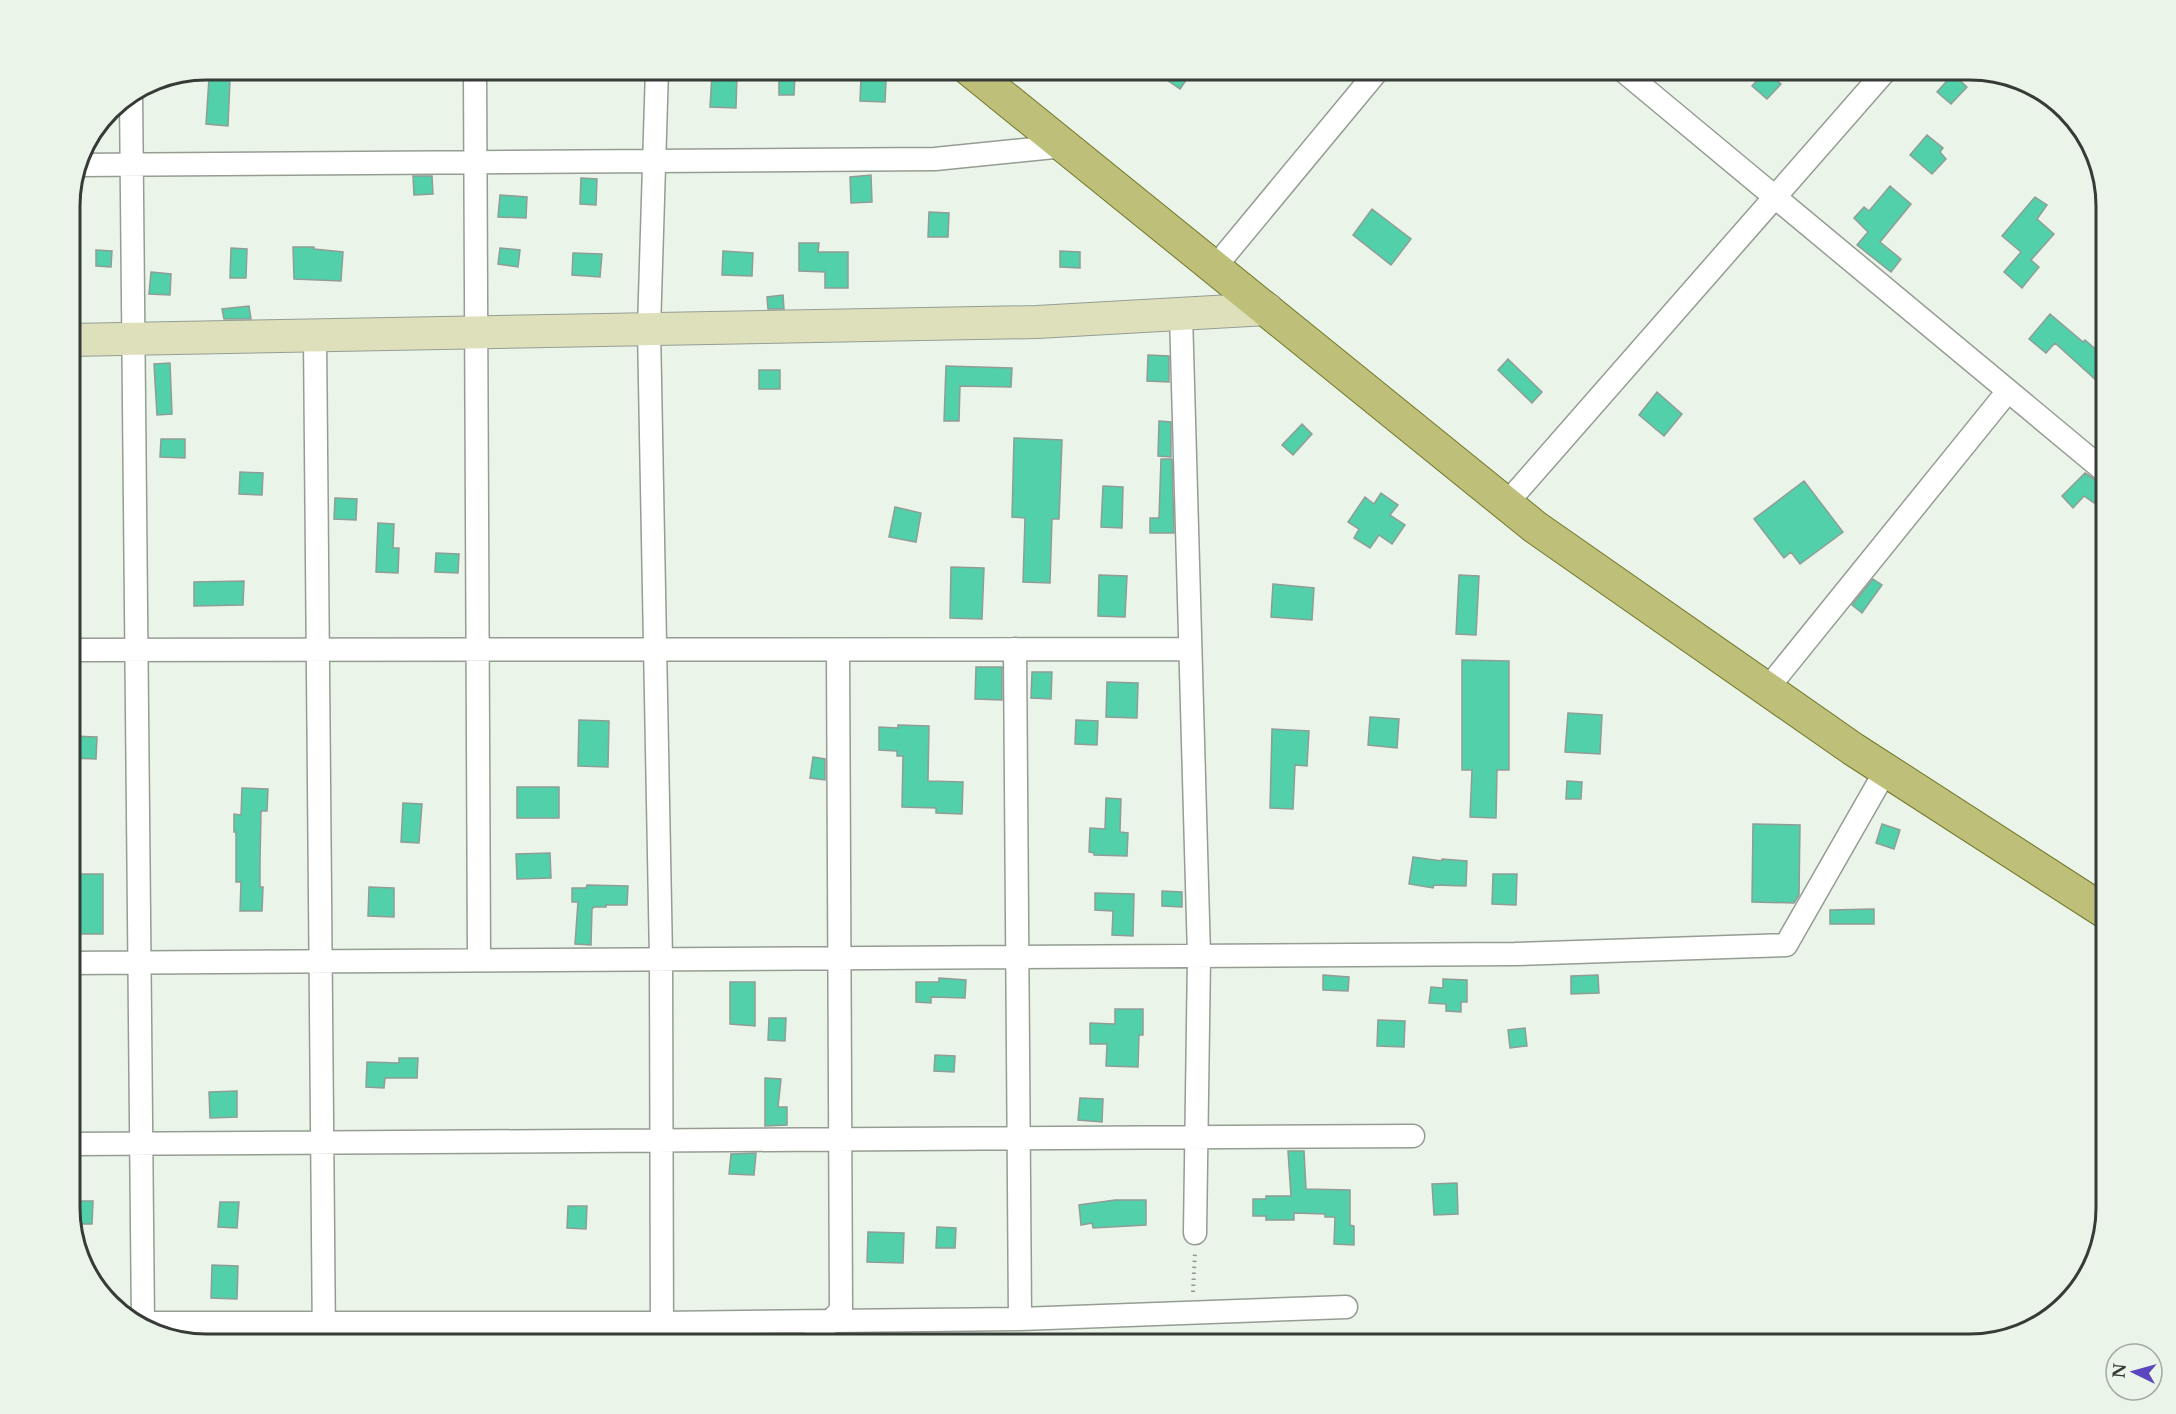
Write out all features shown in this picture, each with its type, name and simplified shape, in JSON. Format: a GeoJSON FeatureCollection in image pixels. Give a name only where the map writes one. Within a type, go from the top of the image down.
{"type":"FeatureCollection","features":[{"type":"Feature","properties":{"kind":"main road"},"geometry":{"type":"LineString","coordinates":[[983,80],[1535,527],[1886,770],[2096,906]]}},
{"type":"Feature","properties":{"kind":"street"},"geometry":{"type":"LineString","coordinates":[[475,80],[479,960]]}},
{"type":"Feature","properties":{"kind":"street"},"geometry":{"type":"LineString","coordinates":[[657,80],[649,329],[661,959],[662,1334]]}},
{"type":"Feature","properties":{"kind":"street"},"geometry":{"type":"LineString","coordinates":[[1215,267],[1362,80]]}},
{"type":"Feature","properties":{"kind":"street"},"geometry":{"type":"LineString","coordinates":[[1634,80],[2096,464]]}},
{"type":"Feature","properties":{"kind":"street"},"geometry":{"type":"LineString","coordinates":[[1506,504],[1877,80]]}},
{"type":"Feature","properties":{"kind":"street"},"geometry":{"type":"LineString","coordinates":[[131,104],[141,1144],[139,1316]]}},
{"type":"Feature","properties":{"kind":"street"},"geometry":{"type":"LineString","coordinates":[[86,165],[934,159],[1064,146]]}},
{"type":"Feature","properties":{"kind":"street"},"geometry":{"type":"LineString","coordinates":[[80,340],[1037,322],[1267,309]]}},
{"type":"Feature","properties":{"kind":"street"},"geometry":{"type":"LineString","coordinates":[[1181,314],[1199,956],[1195,1233]]}},
{"type":"Feature","properties":{"kind":"street"},"geometry":{"type":"LineString","coordinates":[[315,335],[324,1334]]}},
{"type":"Feature","properties":{"kind":"street"},"geometry":{"type":"LineString","coordinates":[[1767,689],[2008,391]]}},
{"type":"Feature","properties":{"kind":"street"},"geometry":{"type":"LineString","coordinates":[[1015,649],[1020,1319]]}},
{"type":"Feature","properties":{"kind":"street"},"geometry":{"type":"LineString","coordinates":[[80,650],[1190,649]]}},
{"type":"Feature","properties":{"kind":"street"},"geometry":{"type":"LineString","coordinates":[[818,1334],[841,1310],[838,650]]}},
{"type":"Feature","properties":{"kind":"street"},"geometry":{"type":"LineString","coordinates":[[80,963],[1515,954],[1786,945],[1886,770]]}},
{"type":"Feature","properties":{"kind":"street"},"geometry":{"type":"LineString","coordinates":[[80,1144],[1413,1136]]}},
{"type":"Feature","properties":{"kind":"street"},"geometry":{"type":"LineString","coordinates":[[157,1325],[324,1334],[662,1334],[830,1321],[1020,1319],[1346,1307]]}},
{"type":"Feature","properties":{"kind":"path"},"geometry":{"type":"LineString","coordinates":[[1194,1334],[1195,1233]]}},
{"type":"Feature","properties":{"kind":"building"},"geometry":{"type":"Polygon","coordinates":[[[209,80],[230,80],[228,126],[206,124],[209,80]]]}},
{"type":"Feature","properties":{"kind":"building"},"geometry":{"type":"Polygon","coordinates":[[[712,80],[737,80],[736,108],[710,107],[712,80]]]}},
{"type":"Feature","properties":{"kind":"building"},"geometry":{"type":"Polygon","coordinates":[[[779,80],[795,80],[794,95],[779,95],[779,80]]]}},
{"type":"Feature","properties":{"kind":"building"},"geometry":{"type":"Polygon","coordinates":[[[861,80],[886,80],[885,102],[860,101],[861,80]]]}},
{"type":"Feature","properties":{"kind":"building"},"geometry":{"type":"Polygon","coordinates":[[[1167,80],[1186,80],[1180,89],[1167,80]]]}},
{"type":"Feature","properties":{"kind":"building"},"geometry":{"type":"Polygon","coordinates":[[[1758,80],[1776,80],[1781,84],[1767,99],[1752,86],[1758,80]]]}},
{"type":"Feature","properties":{"kind":"building"},"geometry":{"type":"Polygon","coordinates":[[[1948,80],[1959,80],[1967,87],[1951,104],[1937,92],[1948,80]]]}},
{"type":"Feature","properties":{"kind":"building"},"geometry":{"type":"Polygon","coordinates":[[[1927,135],[1943,148],[1940,152],[1946,159],[1932,174],[1910,155],[1927,135]]]}},
{"type":"Feature","properties":{"kind":"building"},"geometry":{"type":"Polygon","coordinates":[[[871,175],[872,202],[851,203],[850,177],[871,175]]]}},
{"type":"Feature","properties":{"kind":"building"},"geometry":{"type":"Polygon","coordinates":[[[413,176],[432,176],[433,194],[414,195],[413,176]]]}},
{"type":"Feature","properties":{"kind":"building"},"geometry":{"type":"Polygon","coordinates":[[[581,178],[597,179],[596,205],[580,204],[581,178]]]}},
{"type":"Feature","properties":{"kind":"building"},"geometry":{"type":"Polygon","coordinates":[[[1890,186],[1911,204],[1880,242],[1901,259],[1891,272],[1857,245],[1868,232],[1854,218],[1864,207],[1869,211],[1890,186]]]}},
{"type":"Feature","properties":{"kind":"building"},"geometry":{"type":"Polygon","coordinates":[[[500,195],[527,197],[526,218],[498,217],[500,195]]]}},
{"type":"Feature","properties":{"kind":"building"},"geometry":{"type":"Polygon","coordinates":[[[2035,197],[2047,205],[2037,219],[2054,234],[2031,260],[2039,267],[2022,288],[2004,272],[2021,252],[2002,236],[2035,197]]]}},
{"type":"Feature","properties":{"kind":"building"},"geometry":{"type":"Polygon","coordinates":[[[1372,209],[1411,239],[1391,265],[1353,235],[1372,209]]]}},
{"type":"Feature","properties":{"kind":"building"},"geometry":{"type":"Polygon","coordinates":[[[929,212],[949,213],[948,237],[928,237],[929,212]]]}},
{"type":"Feature","properties":{"kind":"building"},"geometry":{"type":"Polygon","coordinates":[[[799,243],[819,243],[818,252],[848,252],[848,288],[825,288],[825,272],[799,271],[799,243]]]}},
{"type":"Feature","properties":{"kind":"building"},"geometry":{"type":"Polygon","coordinates":[[[293,247],[314,247],[314,249],[343,252],[341,281],[294,279],[293,247]]]}},
{"type":"Feature","properties":{"kind":"building"},"geometry":{"type":"Polygon","coordinates":[[[231,248],[247,249],[246,278],[230,278],[231,248]]]}},
{"type":"Feature","properties":{"kind":"building"},"geometry":{"type":"Polygon","coordinates":[[[500,248],[520,250],[518,267],[498,264],[500,248]]]}},
{"type":"Feature","properties":{"kind":"building"},"geometry":{"type":"Polygon","coordinates":[[[96,250],[112,251],[111,267],[96,266],[96,250]]]}},
{"type":"Feature","properties":{"kind":"building"},"geometry":{"type":"Polygon","coordinates":[[[723,251],[753,253],[752,276],[722,275],[723,251]]]}},
{"type":"Feature","properties":{"kind":"building"},"geometry":{"type":"Polygon","coordinates":[[[1060,251],[1080,252],[1080,268],[1060,267],[1060,251]]]}},
{"type":"Feature","properties":{"kind":"building"},"geometry":{"type":"Polygon","coordinates":[[[573,253],[602,254],[600,277],[572,275],[573,253]]]}},
{"type":"Feature","properties":{"kind":"building"},"geometry":{"type":"Polygon","coordinates":[[[151,272],[171,274],[170,295],[149,294],[151,272]]]}},
{"type":"Feature","properties":{"kind":"building"},"geometry":{"type":"Polygon","coordinates":[[[783,295],[784,309],[768,309],[767,297],[783,295]]]}},
{"type":"Feature","properties":{"kind":"building"},"geometry":{"type":"Polygon","coordinates":[[[249,306],[251,319],[224,319],[222,309],[249,306]]]}},
{"type":"Feature","properties":{"kind":"building"},"geometry":{"type":"Polygon","coordinates":[[[2050,314],[2083,342],[2085,340],[2096,350],[2096,380],[2055,343],[2046,353],[2029,339],[2050,314]]]}},
{"type":"Feature","properties":{"kind":"building"},"geometry":{"type":"Polygon","coordinates":[[[1148,355],[1169,356],[1169,382],[1147,381],[1148,355]]]}},
{"type":"Feature","properties":{"kind":"building"},"geometry":{"type":"Polygon","coordinates":[[[1508,359],[1542,392],[1532,403],[1498,370],[1508,359]]]}},
{"type":"Feature","properties":{"kind":"building"},"geometry":{"type":"Polygon","coordinates":[[[170,363],[172,414],[157,415],[154,364],[170,363]]]}},
{"type":"Feature","properties":{"kind":"building"},"geometry":{"type":"Polygon","coordinates":[[[946,366],[1012,368],[1011,387],[960,386],[959,421],[944,421],[946,366]]]}},
{"type":"Feature","properties":{"kind":"building"},"geometry":{"type":"Polygon","coordinates":[[[759,370],[780,370],[780,389],[759,389],[759,370]]]}},
{"type":"Feature","properties":{"kind":"building"},"geometry":{"type":"Polygon","coordinates":[[[1657,392],[1682,414],[1664,436],[1639,415],[1657,392]]]}},
{"type":"Feature","properties":{"kind":"building"},"geometry":{"type":"Polygon","coordinates":[[[1159,421],[1171,422],[1171,457],[1158,456],[1159,421]]]}},
{"type":"Feature","properties":{"kind":"building"},"geometry":{"type":"Polygon","coordinates":[[[1302,424],[1312,434],[1293,455],[1282,445],[1302,424]]]}},
{"type":"Feature","properties":{"kind":"building"},"geometry":{"type":"Polygon","coordinates":[[[1014,438],[1062,440],[1059,519],[1052,519],[1050,583],[1023,582],[1025,518],[1012,517],[1014,438]]]}},
{"type":"Feature","properties":{"kind":"building"},"geometry":{"type":"Polygon","coordinates":[[[161,439],[185,439],[185,458],[160,457],[161,439]]]}},
{"type":"Feature","properties":{"kind":"building"},"geometry":{"type":"Polygon","coordinates":[[[1161,459],[1172,459],[1174,533],[1150,533],[1150,518],[1159,518],[1161,459]]]}},
{"type":"Feature","properties":{"kind":"building"},"geometry":{"type":"Polygon","coordinates":[[[240,472],[263,473],[262,495],[239,494],[240,472]]]}},
{"type":"Feature","properties":{"kind":"building"},"geometry":{"type":"Polygon","coordinates":[[[2085,473],[2096,480],[2094,503],[2084,496],[2073,508],[2062,496],[2085,473]]]}},
{"type":"Feature","properties":{"kind":"building"},"geometry":{"type":"Polygon","coordinates":[[[1804,481],[1843,532],[1800,564],[1791,552],[1784,558],[1754,519],[1804,481]]]}},
{"type":"Feature","properties":{"kind":"building"},"geometry":{"type":"Polygon","coordinates":[[[1103,486],[1123,487],[1122,528],[1101,527],[1103,486]]]}},
{"type":"Feature","properties":{"kind":"building"},"geometry":{"type":"Polygon","coordinates":[[[1381,493],[1398,505],[1390,515],[1405,525],[1392,544],[1379,535],[1370,548],[1354,538],[1359,529],[1348,522],[1365,497],[1374,504],[1381,493]]]}},
{"type":"Feature","properties":{"kind":"building"},"geometry":{"type":"Polygon","coordinates":[[[335,498],[357,499],[356,520],[334,519],[335,498]]]}},
{"type":"Feature","properties":{"kind":"building"},"geometry":{"type":"Polygon","coordinates":[[[895,507],[921,513],[916,542],[889,537],[895,507]]]}},
{"type":"Feature","properties":{"kind":"building"},"geometry":{"type":"Polygon","coordinates":[[[378,523],[394,524],[393,548],[399,548],[398,573],[376,572],[378,523]]]}},
{"type":"Feature","properties":{"kind":"building"},"geometry":{"type":"Polygon","coordinates":[[[436,553],[459,554],[458,573],[435,572],[436,553]]]}},
{"type":"Feature","properties":{"kind":"building"},"geometry":{"type":"Polygon","coordinates":[[[951,567],[984,568],[982,619],[950,618],[951,567]]]}},
{"type":"Feature","properties":{"kind":"building"},"geometry":{"type":"Polygon","coordinates":[[[1099,575],[1127,576],[1125,617],[1098,616],[1099,575]]]}},
{"type":"Feature","properties":{"kind":"building"},"geometry":{"type":"Polygon","coordinates":[[[1459,575],[1479,576],[1476,635],[1456,634],[1459,575]]]}},
{"type":"Feature","properties":{"kind":"building"},"geometry":{"type":"Polygon","coordinates":[[[1873,579],[1882,585],[1862,613],[1852,605],[1873,579]]]}},
{"type":"Feature","properties":{"kind":"building"},"geometry":{"type":"Polygon","coordinates":[[[244,581],[243,605],[194,606],[194,582],[244,581]]]}},
{"type":"Feature","properties":{"kind":"building"},"geometry":{"type":"Polygon","coordinates":[[[1273,584],[1314,588],[1312,620],[1271,617],[1273,584]]]}},
{"type":"Feature","properties":{"kind":"building"},"geometry":{"type":"Polygon","coordinates":[[[1462,660],[1509,661],[1509,770],[1497,770],[1496,818],[1470,817],[1472,770],[1462,770],[1462,660]]]}},
{"type":"Feature","properties":{"kind":"building"},"geometry":{"type":"Polygon","coordinates":[[[976,667],[1002,667],[1002,700],[975,699],[976,667]]]}},
{"type":"Feature","properties":{"kind":"building"},"geometry":{"type":"Polygon","coordinates":[[[1032,672],[1052,672],[1051,699],[1031,698],[1032,672]]]}},
{"type":"Feature","properties":{"kind":"building"},"geometry":{"type":"Polygon","coordinates":[[[1107,682],[1138,683],[1137,718],[1106,717],[1107,682]]]}},
{"type":"Feature","properties":{"kind":"building"},"geometry":{"type":"Polygon","coordinates":[[[1568,713],[1602,715],[1600,754],[1565,752],[1568,713]]]}},
{"type":"Feature","properties":{"kind":"building"},"geometry":{"type":"Polygon","coordinates":[[[1370,717],[1399,719],[1397,748],[1368,745],[1370,717]]]}},
{"type":"Feature","properties":{"kind":"building"},"geometry":{"type":"Polygon","coordinates":[[[579,720],[609,721],[608,767],[578,766],[579,720]]]}},
{"type":"Feature","properties":{"kind":"building"},"geometry":{"type":"Polygon","coordinates":[[[1076,720],[1098,721],[1097,745],[1075,744],[1076,720]]]}},
{"type":"Feature","properties":{"kind":"building"},"geometry":{"type":"Polygon","coordinates":[[[898,725],[929,726],[928,781],[963,782],[962,814],[936,813],[936,808],[902,807],[903,756],[897,756],[897,751],[879,750],[879,727],[898,728],[898,725]]]}},
{"type":"Feature","properties":{"kind":"building"},"geometry":{"type":"Polygon","coordinates":[[[1272,729],[1309,731],[1307,766],[1295,765],[1293,809],[1270,808],[1272,729]]]}},
{"type":"Feature","properties":{"kind":"building"},"geometry":{"type":"Polygon","coordinates":[[[80,736],[97,737],[96,759],[80,758],[80,736]]]}},
{"type":"Feature","properties":{"kind":"building"},"geometry":{"type":"Polygon","coordinates":[[[813,757],[825,759],[825,780],[810,778],[813,757]]]}},
{"type":"Feature","properties":{"kind":"building"},"geometry":{"type":"Polygon","coordinates":[[[1567,781],[1582,782],[1581,799],[1566,799],[1567,781]]]}},
{"type":"Feature","properties":{"kind":"building"},"geometry":{"type":"Polygon","coordinates":[[[517,787],[559,787],[559,818],[517,818],[517,787]]]}},
{"type":"Feature","properties":{"kind":"building"},"geometry":{"type":"Polygon","coordinates":[[[242,788],[268,789],[267,811],[261,811],[262,911],[240,911],[241,882],[236,882],[234,814],[241,815],[242,788]]]}},
{"type":"Feature","properties":{"kind":"building"},"geometry":{"type":"Polygon","coordinates":[[[1106,798],[1121,799],[1120,832],[1128,833],[1127,856],[1094,855],[1089,852],[1090,828],[1105,829],[1106,798]]]}},
{"type":"Feature","properties":{"kind":"building"},"geometry":{"type":"Polygon","coordinates":[[[403,803],[422,804],[419,843],[401,842],[403,803]]]}},
{"type":"Feature","properties":{"kind":"building"},"geometry":{"type":"Polygon","coordinates":[[[1753,824],[1800,825],[1799,895],[1794,903],[1752,902],[1753,824]]]}},
{"type":"Feature","properties":{"kind":"building"},"geometry":{"type":"Polygon","coordinates":[[[1882,824],[1900,830],[1894,849],[1876,843],[1882,824]]]}},
{"type":"Feature","properties":{"kind":"building"},"geometry":{"type":"Polygon","coordinates":[[[550,853],[551,878],[517,879],[516,854],[550,853]]]}},
{"type":"Feature","properties":{"kind":"building"},"geometry":{"type":"Polygon","coordinates":[[[1413,857],[1442,861],[1442,859],[1467,861],[1466,886],[1434,885],[1433,888],[1409,884],[1413,857]]]}},
{"type":"Feature","properties":{"kind":"building"},"geometry":{"type":"Polygon","coordinates":[[[80,874],[103,874],[103,934],[80,934],[80,874]]]}},
{"type":"Feature","properties":{"kind":"building"},"geometry":{"type":"Polygon","coordinates":[[[1493,874],[1517,874],[1516,905],[1492,904],[1493,874]]]}},
{"type":"Feature","properties":{"kind":"building"},"geometry":{"type":"Polygon","coordinates":[[[587,885],[628,886],[627,905],[594,907],[592,909],[591,945],[575,944],[578,902],[572,902],[572,888],[586,888],[587,885]]]}},
{"type":"Feature","properties":{"kind":"building"},"geometry":{"type":"Polygon","coordinates":[[[369,887],[394,888],[394,917],[368,916],[369,887]]]}},
{"type":"Feature","properties":{"kind":"building"},"geometry":{"type":"Polygon","coordinates":[[[1162,891],[1182,892],[1182,907],[1162,906],[1162,891]]]}},
{"type":"Feature","properties":{"kind":"building"},"geometry":{"type":"Polygon","coordinates":[[[1095,893],[1134,894],[1133,936],[1112,935],[1113,911],[1095,910],[1095,893]]]}},
{"type":"Feature","properties":{"kind":"building"},"geometry":{"type":"Polygon","coordinates":[[[1874,909],[1874,924],[1830,924],[1830,910],[1874,909]]]}},
{"type":"Feature","properties":{"kind":"building"},"geometry":{"type":"Polygon","coordinates":[[[1323,975],[1349,977],[1348,991],[1323,990],[1323,975]]]}},
{"type":"Feature","properties":{"kind":"building"},"geometry":{"type":"Polygon","coordinates":[[[1598,975],[1599,993],[1571,994],[1571,976],[1598,975]]]}},
{"type":"Feature","properties":{"kind":"building"},"geometry":{"type":"Polygon","coordinates":[[[939,978],[966,980],[965,998],[931,997],[931,1003],[916,1002],[916,982],[939,982],[939,978]]]}},
{"type":"Feature","properties":{"kind":"building"},"geometry":{"type":"Polygon","coordinates":[[[1443,979],[1467,980],[1467,1002],[1461,1002],[1461,1012],[1446,1011],[1446,1004],[1429,1003],[1431,987],[1443,988],[1443,979]]]}},
{"type":"Feature","properties":{"kind":"building"},"geometry":{"type":"Polygon","coordinates":[[[730,982],[755,982],[755,1026],[730,1024],[730,982]]]}},
{"type":"Feature","properties":{"kind":"building"},"geometry":{"type":"Polygon","coordinates":[[[1115,1009],[1143,1009],[1143,1035],[1139,1035],[1138,1067],[1106,1066],[1107,1044],[1090,1044],[1090,1023],[1115,1024],[1115,1009]]]}},
{"type":"Feature","properties":{"kind":"building"},"geometry":{"type":"Polygon","coordinates":[[[769,1018],[786,1018],[785,1041],[768,1040],[769,1018]]]}},
{"type":"Feature","properties":{"kind":"building"},"geometry":{"type":"Polygon","coordinates":[[[1378,1020],[1405,1021],[1404,1047],[1377,1046],[1378,1020]]]}},
{"type":"Feature","properties":{"kind":"building"},"geometry":{"type":"Polygon","coordinates":[[[1525,1028],[1527,1046],[1510,1048],[1508,1030],[1525,1028]]]}},
{"type":"Feature","properties":{"kind":"building"},"geometry":{"type":"Polygon","coordinates":[[[935,1055],[955,1056],[954,1072],[934,1071],[935,1055]]]}},
{"type":"Feature","properties":{"kind":"building"},"geometry":{"type":"Polygon","coordinates":[[[399,1058],[418,1058],[417,1078],[385,1078],[384,1088],[366,1087],[367,1062],[399,1063],[399,1058]]]}},
{"type":"Feature","properties":{"kind":"building"},"geometry":{"type":"Polygon","coordinates":[[[765,1078],[781,1079],[778,1107],[787,1107],[787,1125],[765,1126],[765,1078]]]}},
{"type":"Feature","properties":{"kind":"building"},"geometry":{"type":"Polygon","coordinates":[[[237,1091],[237,1117],[210,1118],[209,1092],[237,1091]]]}},
{"type":"Feature","properties":{"kind":"building"},"geometry":{"type":"Polygon","coordinates":[[[1080,1098],[1103,1099],[1102,1122],[1078,1120],[1080,1098]]]}},
{"type":"Feature","properties":{"kind":"building"},"geometry":{"type":"Polygon","coordinates":[[[1288,1151],[1304,1151],[1306,1189],[1350,1190],[1350,1225],[1354,1226],[1354,1245],[1334,1244],[1335,1217],[1325,1217],[1325,1214],[1294,1213],[1294,1220],[1266,1220],[1266,1216],[1253,1216],[1253,1199],[1266,1199],[1266,1196],[1291,1196],[1288,1151]]]}},
{"type":"Feature","properties":{"kind":"building"},"geometry":{"type":"Polygon","coordinates":[[[756,1153],[754,1175],[729,1174],[731,1154],[756,1153]]]}},
{"type":"Feature","properties":{"kind":"building"},"geometry":{"type":"Polygon","coordinates":[[[1457,1183],[1458,1214],[1434,1215],[1432,1184],[1457,1183]]]}},
{"type":"Feature","properties":{"kind":"building"},"geometry":{"type":"Polygon","coordinates":[[[1115,1200],[1146,1200],[1146,1225],[1093,1228],[1092,1223],[1081,1225],[1079,1205],[1115,1200]]]}},
{"type":"Feature","properties":{"kind":"building"},"geometry":{"type":"Polygon","coordinates":[[[80,1201],[93,1201],[92,1224],[81,1224],[80,1201]]]}},
{"type":"Feature","properties":{"kind":"building"},"geometry":{"type":"Polygon","coordinates":[[[220,1202],[239,1202],[237,1228],[218,1227],[220,1202]]]}},
{"type":"Feature","properties":{"kind":"building"},"geometry":{"type":"Polygon","coordinates":[[[568,1206],[587,1206],[586,1229],[567,1228],[568,1206]]]}},
{"type":"Feature","properties":{"kind":"building"},"geometry":{"type":"Polygon","coordinates":[[[937,1227],[956,1228],[955,1248],[936,1248],[937,1227]]]}},
{"type":"Feature","properties":{"kind":"building"},"geometry":{"type":"Polygon","coordinates":[[[868,1232],[904,1233],[903,1263],[867,1262],[868,1232]]]}},
{"type":"Feature","properties":{"kind":"building"},"geometry":{"type":"Polygon","coordinates":[[[212,1265],[238,1266],[237,1299],[211,1298],[212,1265]]]}}]}
